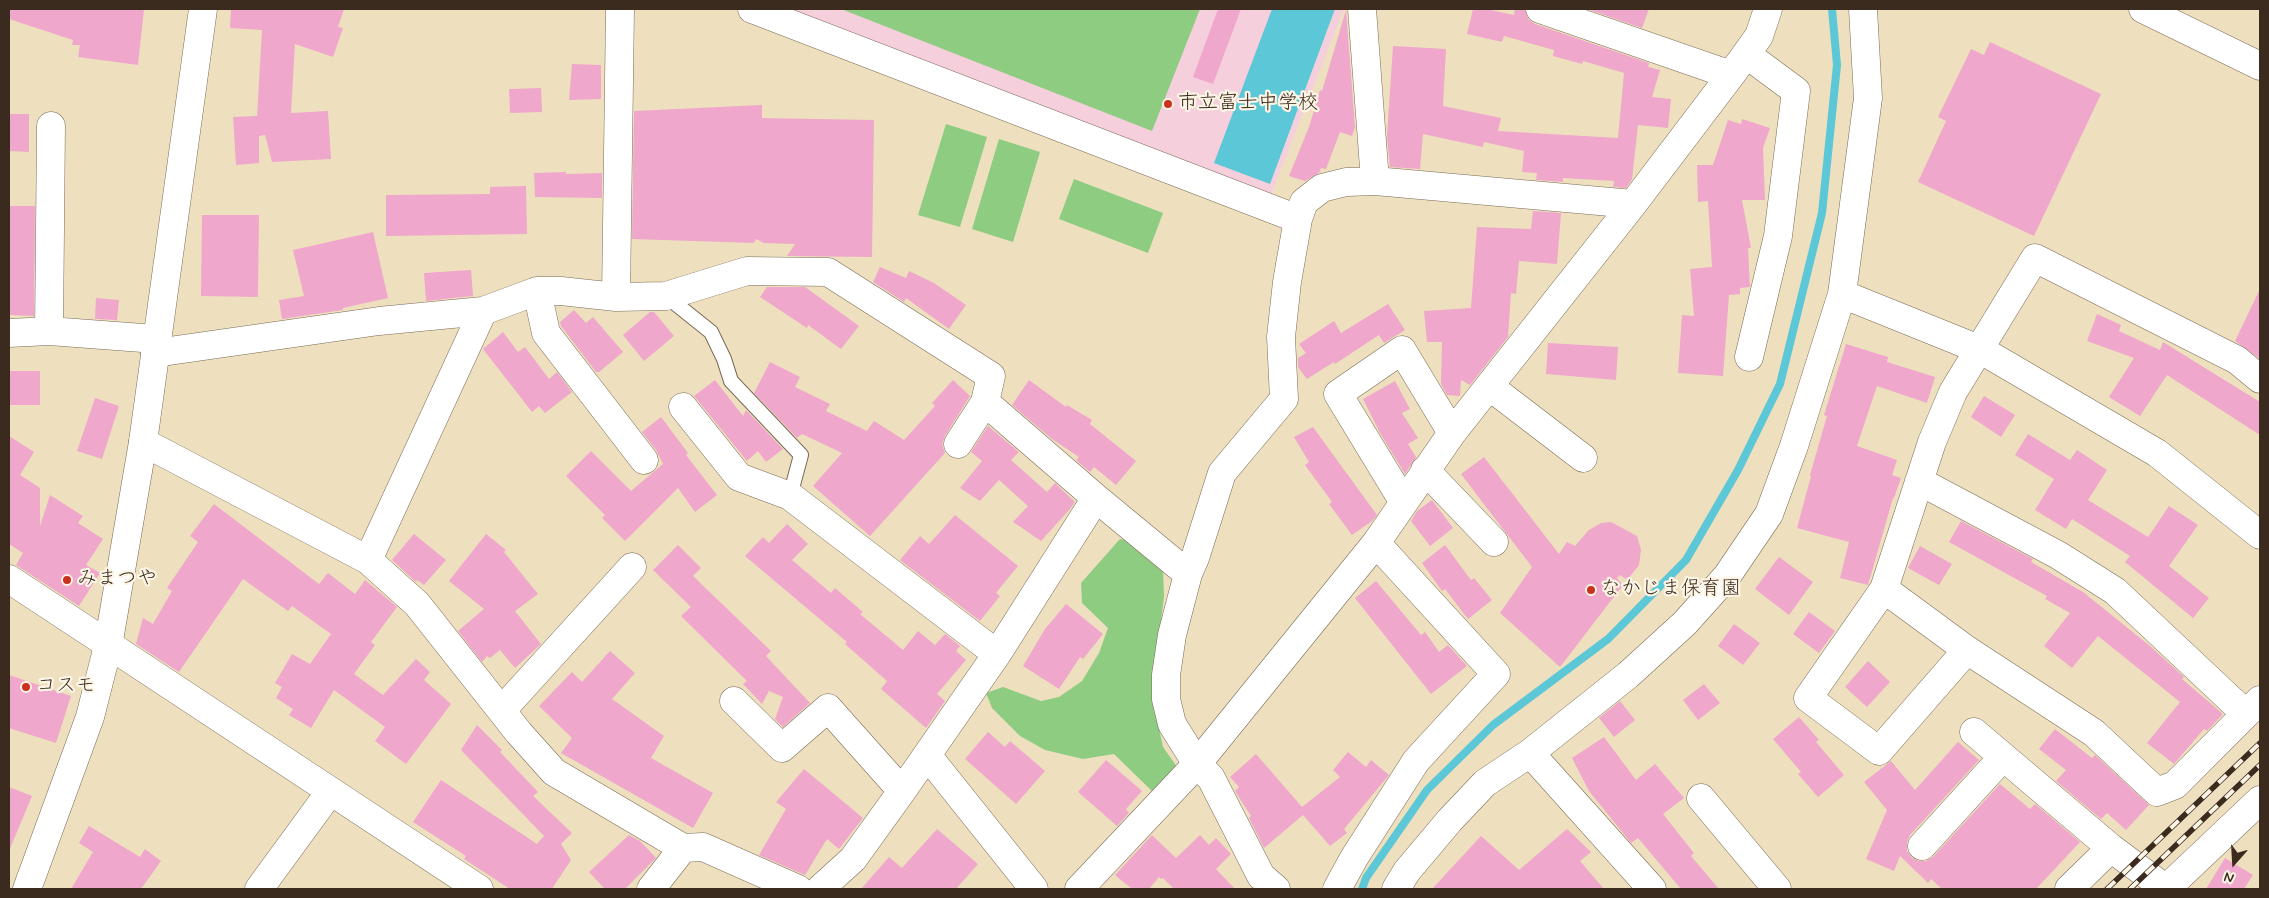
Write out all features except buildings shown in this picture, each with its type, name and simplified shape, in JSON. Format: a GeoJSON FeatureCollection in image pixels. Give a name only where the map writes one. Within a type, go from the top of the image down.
{"type":"FeatureCollection","features":[{"type":"Feature","properties":{"kind":"street"},"geometry":{"type":"LineString","coordinates":[[28,889],[90,717],[108,646],[143,442],[155,346],[204,9]]}},
{"type":"Feature","properties":{"kind":"street"},"geometry":{"type":"LineString","coordinates":[[616,297],[620,9]]}},
{"type":"Feature","properties":{"kind":"street"},"geometry":{"type":"LineString","coordinates":[[752,9],[1298,219]]}},
{"type":"Feature","properties":{"kind":"street"},"geometry":{"type":"LineString","coordinates":[[1362,9],[1375,181]]}},
{"type":"Feature","properties":{"kind":"street"},"geometry":{"type":"LineString","coordinates":[[1540,9],[1739,65],[1796,91],[1778,236],[1749,357]]}},
{"type":"Feature","properties":{"kind":"street"},"geometry":{"type":"LineString","coordinates":[[1079,889],[1197,764],[1376,543],[1403,501],[1452,433],[1633,204],[1739,65],[1759,36],[1768,9]]}},
{"type":"Feature","properties":{"kind":"street"},"geometry":{"type":"LineString","coordinates":[[1396,889],[1407,871],[1450,820],[1485,783],[1530,753],[1635,668],[1685,623],[1727,576],[1769,514],[1794,446],[1842,294],[1868,98],[1863,9]]}},
{"type":"Feature","properties":{"kind":"street"},"geometry":{"type":"LineString","coordinates":[[2143,9],[2260,66]]}},
{"type":"Feature","properties":{"kind":"street"},"geometry":{"type":"LineString","coordinates":[[49,331],[51,126]]}},
{"type":"Feature","properties":{"kind":"street"},"geometry":{"type":"LineString","coordinates":[[1276,889],[1261,876],[1211,778],[1197,764],[1172,724],[1166,699],[1166,675],[1172,635],[1188,574],[1195,558],[1222,473],[1284,399],[1281,336],[1287,282],[1298,219],[1304,202],[1322,188],[1346,182],[1375,181],[1633,204]]}},
{"type":"Feature","properties":{"kind":"street"},"geometry":{"type":"LineString","coordinates":[[1967,650],[1879,751],[1808,698],[1884,589],[1932,442],[1953,392],[1981,350],[2035,258],[2237,360],[2260,380]]}},
{"type":"Feature","properties":{"kind":"street"},"geometry":{"type":"LineString","coordinates":[[9,333],[49,331],[155,346],[378,320],[484,312],[537,290],[616,297],[666,296],[747,271],[828,272],[991,376],[985,402],[958,444]]}},
{"type":"Feature","properties":{"kind":"street"},"geometry":{"type":"LineString","coordinates":[[537,290],[546,332],[644,460]]}},
{"type":"Feature","properties":{"kind":"street"},"geometry":{"type":"LineString","coordinates":[[1842,294],[1981,350],[2157,453],[2260,534]]}},
{"type":"Feature","properties":{"kind":"street"},"geometry":{"type":"LineString","coordinates":[[368,560],[484,312]]}},
{"type":"Feature","properties":{"kind":"street"},"geometry":{"type":"LineString","coordinates":[[1403,501],[1338,394],[1402,350],[1452,433]]}},
{"type":"Feature","properties":{"kind":"street"},"geometry":{"type":"LineString","coordinates":[[1489,386],[1583,458]]}},
{"type":"Feature","properties":{"kind":"street"},"geometry":{"type":"LineString","coordinates":[[985,402],[1188,574]]}},
{"type":"Feature","properties":{"kind":"street"},"geometry":{"type":"LineString","coordinates":[[683,406],[739,477],[790,496],[997,654]]}},
{"type":"Feature","properties":{"kind":"street"},"geometry":{"type":"LineString","coordinates":[[143,442],[368,560],[417,604],[502,710],[518,734],[554,772],[683,848],[703,847],[798,889]]}},
{"type":"Feature","properties":{"kind":"street"},"geometry":{"type":"LineString","coordinates":[[1425,470],[1494,542]]}},
{"type":"Feature","properties":{"kind":"street"},"geometry":{"type":"LineString","coordinates":[[1884,589],[1967,650],[2094,733],[2157,792],[2175,785],[2253,707],[2115,591],[2058,555],[1920,481]]}},
{"type":"Feature","properties":{"kind":"street"},"geometry":{"type":"LineString","coordinates":[[820,889],[853,860],[902,791],[997,654],[1096,498]]}},
{"type":"Feature","properties":{"kind":"street"},"geometry":{"type":"LineString","coordinates":[[1337,889],[1354,858],[1416,761],[1496,674],[1376,543]]}},
{"type":"Feature","properties":{"kind":"street"},"geometry":{"type":"LineString","coordinates":[[502,710],[632,567]]}},
{"type":"Feature","properties":{"kind":"street"},"geometry":{"type":"LineString","coordinates":[[9,579],[108,646],[324,799],[480,889]]}},
{"type":"Feature","properties":{"kind":"street"},"geometry":{"type":"LineString","coordinates":[[734,701],[782,748],[828,708],[902,791]]}},
{"type":"Feature","properties":{"kind":"street"},"geometry":{"type":"LineString","coordinates":[[1974,732],[2111,848],[2166,889],[2260,800]]}},
{"type":"Feature","properties":{"kind":"street"},"geometry":{"type":"LineString","coordinates":[[1530,753],[1652,889]]}},
{"type":"Feature","properties":{"kind":"street"},"geometry":{"type":"LineString","coordinates":[[927,755],[1034,889]]}},
{"type":"Feature","properties":{"kind":"street"},"geometry":{"type":"LineString","coordinates":[[1922,846],[2004,757]]}},
{"type":"Feature","properties":{"kind":"street"},"geometry":{"type":"LineString","coordinates":[[1701,798],[1777,889]]}},
{"type":"Feature","properties":{"kind":"street"},"geometry":{"type":"LineString","coordinates":[[260,889],[324,799]]}},
{"type":"Feature","properties":{"kind":"street"},"geometry":{"type":"LineString","coordinates":[[651,889],[683,848]]}},
{"type":"Feature","properties":{"kind":"street"},"geometry":{"type":"LineString","coordinates":[[2069,889],[2111,848]]}},
{"type":"Feature","properties":{"kind":"lane"},"geometry":{"type":"LineString","coordinates":[[666,296],[711,332],[724,359],[731,381],[801,455],[790,496]]}},
{"type":"Feature","properties":{"kind":"shaded area","name":"市立富士中学校"},"geometry":{"type":"Polygon","coordinates":[[[790,9],[1344,9],[1269,200],[790,9]]]}},
{"type":"Feature","properties":{"kind":"green space"},"geometry":{"type":"Polygon","coordinates":[[[841,9],[1200,9],[1152,131],[841,9]]]}},
{"type":"Feature","properties":{"kind":"green space"},"geometry":{"type":"Polygon","coordinates":[[[946,124],[987,137],[960,227],[918,215],[946,124]]]}},
{"type":"Feature","properties":{"kind":"green space"},"geometry":{"type":"Polygon","coordinates":[[[999,139],[1040,152],[1013,242],[972,229],[999,139]]]}},
{"type":"Feature","properties":{"kind":"green space"},"geometry":{"type":"Polygon","coordinates":[[[1074,179],[1163,213],[1148,253],[1059,219],[1074,179]]]}},
{"type":"Feature","properties":{"kind":"green space"},"geometry":{"type":"Polygon","coordinates":[[[1120,539],[1138,543],[1163,570],[1164,597],[1156,661],[1155,710],[1163,747],[1180,771],[1155,794],[1114,754],[1083,759],[1045,750],[1020,736],[992,708],[986,693],[1003,687],[1041,701],[1059,697],[1082,681],[1099,653],[1108,628],[1082,603],[1081,583],[1120,539]]]}},
{"type":"Feature","properties":{"kind":"water"},"geometry":{"type":"Polygon","coordinates":[[[1272,9],[1335,9],[1270,184],[1214,163],[1272,9]]]}},
{"type":"Feature","properties":{"kind":"waterway"},"geometry":{"type":"LineString","coordinates":[[1362,889],[1366,878],[1427,790],[1493,725],[1608,639],[1686,560],[1738,470],[1780,384],[1822,213],[1837,65],[1832,9]]}},
{"type":"Feature","properties":{"kind":"railway"},"geometry":{"type":"LineString","coordinates":[[2107,889],[2260,743]]}},
{"type":"Feature","properties":{"kind":"railway"},"geometry":{"type":"LineString","coordinates":[[2130,889],[2260,765]]}},
{"type":"Feature","properties":{"kind":"place","name":"市立富士中学校"},"geometry":{"type":"Point","coordinates":[1168,104]}},
{"type":"Feature","properties":{"kind":"place","name":"みまつや"},"geometry":{"type":"Point","coordinates":[67,580]}},
{"type":"Feature","properties":{"kind":"place","name":"なかじま保育園"},"geometry":{"type":"Point","coordinates":[1591,590]}},
{"type":"Feature","properties":{"kind":"place","name":"コスモ"},"geometry":{"type":"Point","coordinates":[26,687]}}]}
